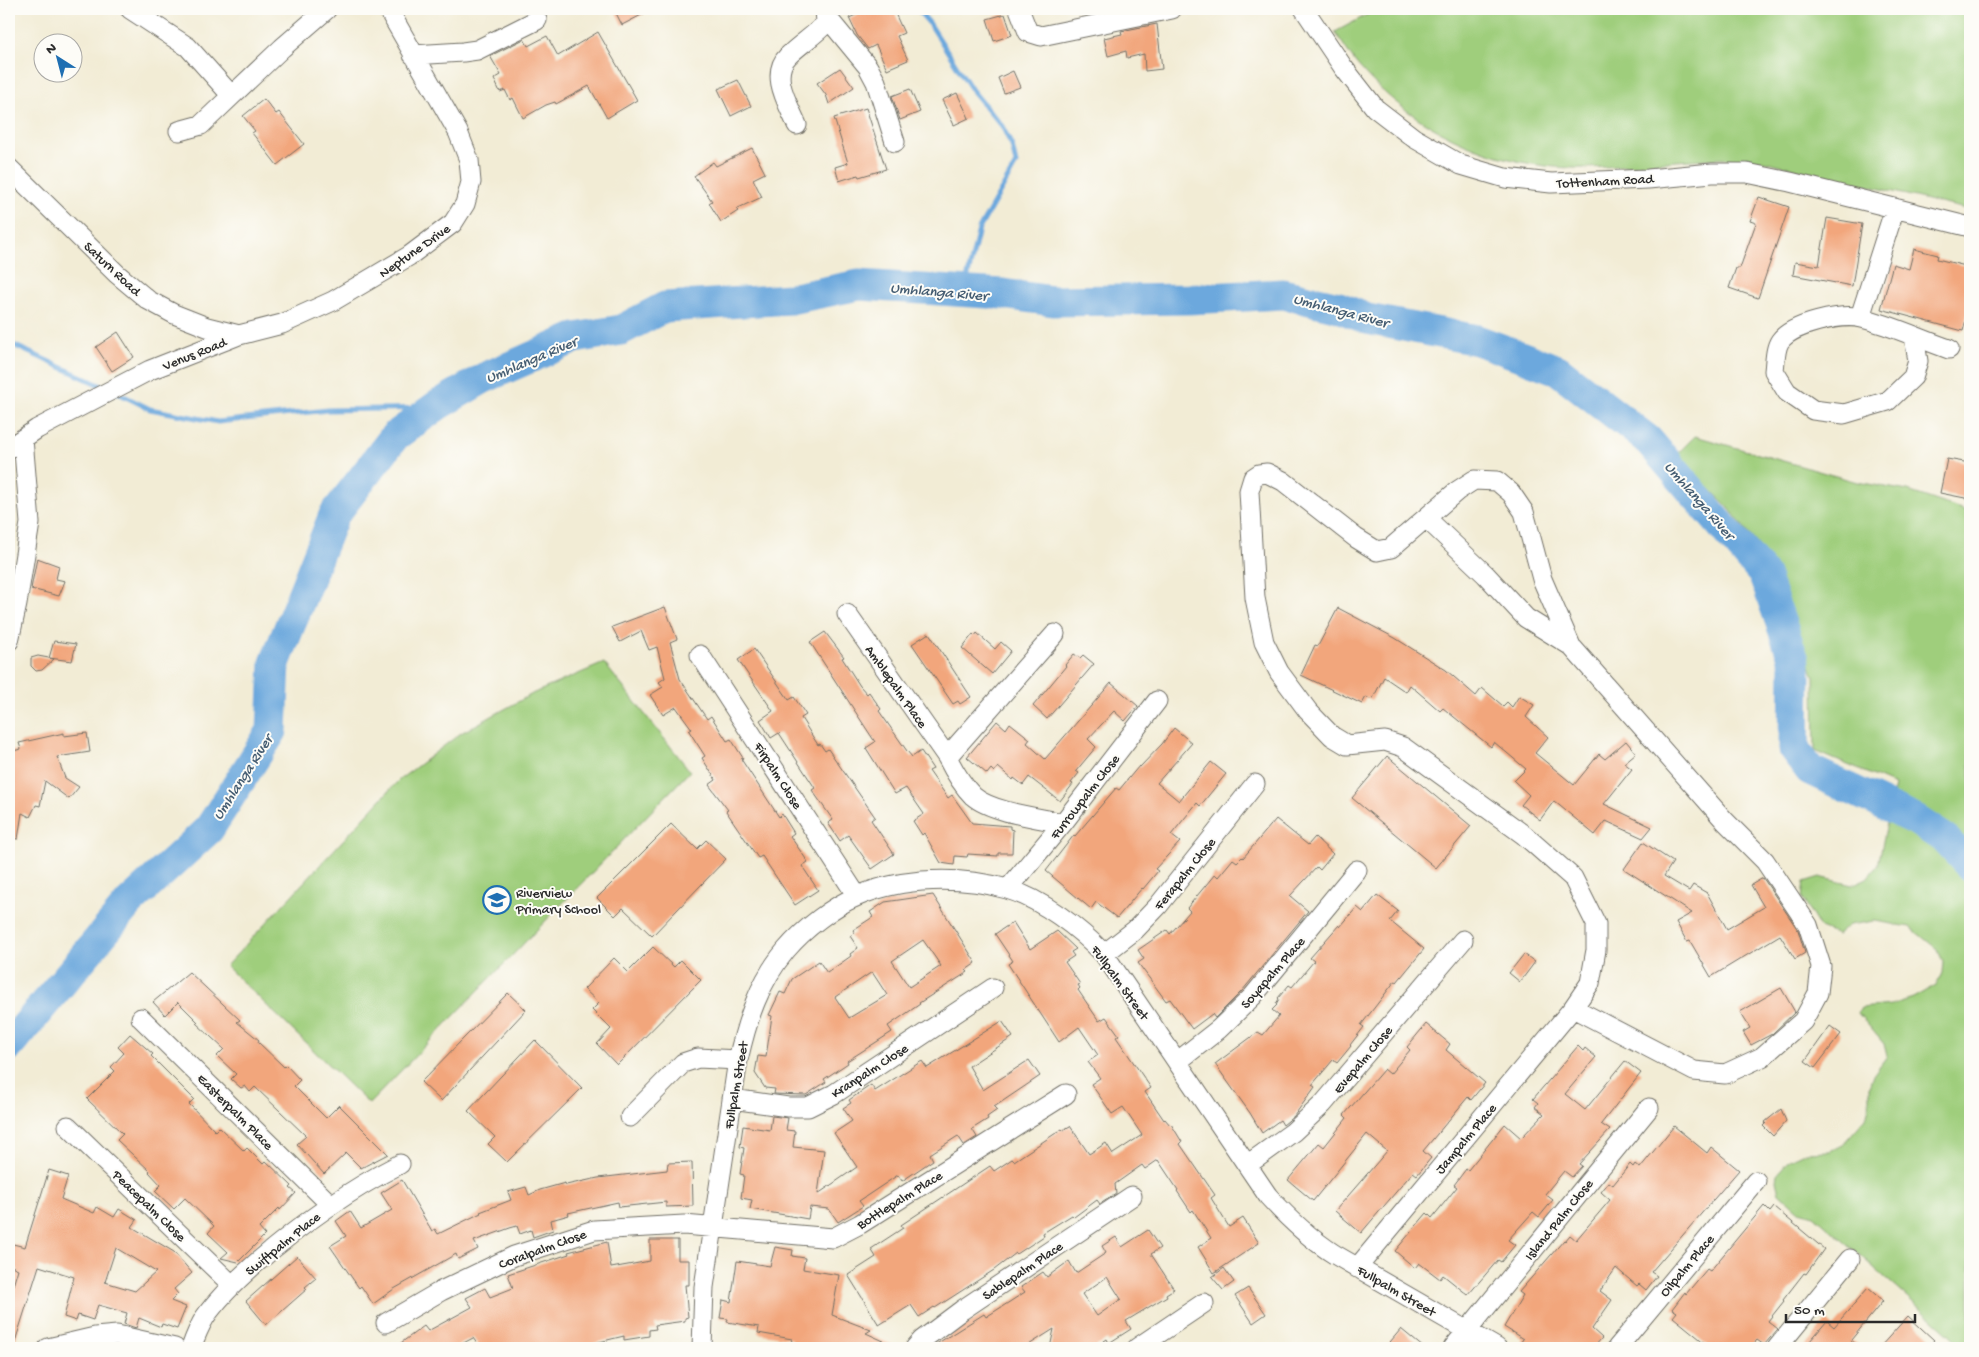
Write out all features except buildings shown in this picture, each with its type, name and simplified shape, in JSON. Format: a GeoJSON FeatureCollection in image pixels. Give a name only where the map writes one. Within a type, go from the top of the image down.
{"type":"FeatureCollection","features":[{"type":"Feature","properties":{"kind":"street"},"geometry":{"type":"LineString","coordinates":[[130,9],[188,48],[231,95]]}},
{"type":"Feature","properties":{"kind":"street"},"geometry":{"type":"LineString","coordinates":[[179,131],[201,125],[231,95],[327,9]]}},
{"type":"Feature","properties":{"kind":"street","name":"Neptune Drive"},"geometry":{"type":"LineString","coordinates":[[238,335],[282,324],[333,301],[369,281],[439,235],[453,223],[465,204],[471,182],[469,160],[458,132],[388,9]]}},
{"type":"Feature","properties":{"kind":"street"},"geometry":{"type":"LineString","coordinates":[[1019,9],[1028,32],[1041,36],[1172,9]]}},
{"type":"Feature","properties":{"kind":"street","name":"Tottenham Road"},"geometry":{"type":"LineString","coordinates":[[1304,9],[1343,67],[1375,108],[1414,138],[1461,165],[1505,178],[1551,183],[1640,179],[1712,173],[1747,173],[1970,227]]}},
{"type":"Feature","properties":{"kind":"street"},"geometry":{"type":"LineString","coordinates":[[797,124],[779,76],[781,66],[787,57],[826,23],[826,12]]}},
{"type":"Feature","properties":{"kind":"street"},"geometry":{"type":"LineString","coordinates":[[826,12],[868,67],[876,82],[896,142]]}},
{"type":"Feature","properties":{"kind":"street"},"geometry":{"type":"LineString","coordinates":[[413,55],[477,50],[537,20]]}},
{"type":"Feature","properties":{"kind":"street","name":"Saturn Road"},"geometry":{"type":"LineString","coordinates":[[9,168],[117,274],[148,300],[174,314],[207,327],[238,335]]}},
{"type":"Feature","properties":{"kind":"street"},"geometry":{"type":"LineString","coordinates":[[1860,317],[1895,208]]}},
{"type":"Feature","properties":{"kind":"street"},"geometry":{"type":"LineString","coordinates":[[1914,337],[1918,361],[1913,377],[1888,401],[1844,414],[1813,410],[1787,392],[1774,371],[1779,342],[1794,329],[1825,319],[1860,317],[1949,349]]}},
{"type":"Feature","properties":{"kind":"street","name":"Venus Road"},"geometry":{"type":"LineString","coordinates":[[16,443],[85,403],[150,370],[238,335]]}},
{"type":"Feature","properties":{"kind":"street"},"geometry":{"type":"LineString","coordinates":[[9,641],[30,523],[16,443]]}},
{"type":"Feature","properties":{"kind":"street","name":"Jampalm Place"},"geometry":{"type":"LineString","coordinates":[[1357,1268],[1572,1008],[1590,983],[1596,950],[1596,924],[1574,878],[1524,835],[1403,747],[1385,741],[1347,745],[1332,736],[1302,703],[1279,672],[1264,642],[1255,598],[1249,491],[1253,478],[1259,474],[1267,473],[1283,481],[1356,538],[1377,551],[1391,548],[1426,518]]}},
{"type":"Feature","properties":{"kind":"street"},"geometry":{"type":"LineString","coordinates":[[1571,646],[1542,578],[1524,512],[1511,493],[1497,481],[1474,480],[1457,491],[1426,518],[1486,575],[1526,618],[1571,646],[1725,821],[1765,861],[1808,925],[1821,966],[1818,993],[1803,1021],[1762,1057],[1725,1074],[1694,1071],[1572,1008]]}},
{"type":"Feature","properties":{"kind":"street","name":"Amblepalm Place"},"geometry":{"type":"LineString","coordinates":[[847,614],[946,757],[961,782],[975,797],[991,806],[1063,823]]}},
{"type":"Feature","properties":{"kind":"street"},"geometry":{"type":"LineString","coordinates":[[946,757],[1054,634]]}},
{"type":"Feature","properties":{"kind":"street","name":"Firpalm Close"},"geometry":{"type":"LineString","coordinates":[[700,655],[858,896]]}},
{"type":"Feature","properties":{"kind":"street","name":"Furrowpalm Close"},"geometry":{"type":"LineString","coordinates":[[1008,889],[1063,823],[1157,701]]}},
{"type":"Feature","properties":{"kind":"street","name":"Ferapalm Close"},"geometry":{"type":"LineString","coordinates":[[1104,954],[1135,930],[1158,906],[1255,784]]}},
{"type":"Feature","properties":{"kind":"street","name":"Soyapalm Place"},"geometry":{"type":"LineString","coordinates":[[1177,1062],[1219,1029],[1253,996],[1357,870]]}},
{"type":"Feature","properties":{"kind":"street","name":"Fullpalm Street"},"geometry":{"type":"LineString","coordinates":[[702,1348],[704,1287],[732,1099],[746,1023],[755,999],[781,956],[808,928],[858,896],[882,888],[937,880],[965,881],[1008,889],[1030,899],[1086,935],[1104,954],[1268,1196],[1290,1220],[1316,1242],[1357,1268],[1497,1348]]}},
{"type":"Feature","properties":{"kind":"street","name":"Evepalm Close"},"geometry":{"type":"LineString","coordinates":[[1247,1165],[1293,1132],[1323,1104],[1463,940]]}},
{"type":"Feature","properties":{"kind":"street","name":"Kranpalm Close"},"geometry":{"type":"LineString","coordinates":[[732,1099],[788,1107],[808,1107],[834,1094],[993,988]]}},
{"type":"Feature","properties":{"kind":"street","name":"Easterpalm Place"},"geometry":{"type":"LineString","coordinates":[[141,1018],[330,1204]]}},
{"type":"Feature","properties":{"kind":"street"},"geometry":{"type":"LineString","coordinates":[[630,1117],[683,1063],[698,1058],[738,1060]]}},
{"type":"Feature","properties":{"kind":"street","name":"Bottlepalm Place"},"geometry":{"type":"LineString","coordinates":[[713,1227],[833,1238],[860,1224],[1066,1094]]}},
{"type":"Feature","properties":{"kind":"street","name":"Island Palm Close"},"geometry":{"type":"LineString","coordinates":[[1453,1348],[1649,1108]]}},
{"type":"Feature","properties":{"kind":"street","name":"Peacepalm Close"},"geometry":{"type":"LineString","coordinates":[[68,1126],[232,1285]]}},
{"type":"Feature","properties":{"kind":"street","name":"Swiftpalm Place"},"geometry":{"type":"LineString","coordinates":[[191,1348],[204,1318],[232,1285],[268,1253],[330,1204],[400,1164]]}},
{"type":"Feature","properties":{"kind":"street","name":"Oilpalm Place"},"geometry":{"type":"LineString","coordinates":[[1617,1348],[1756,1181]]}},
{"type":"Feature","properties":{"kind":"street","name":"Sablepalm Place"},"geometry":{"type":"LineString","coordinates":[[915,1348],[922,1340],[962,1310],[1132,1196]]}},
{"type":"Feature","properties":{"kind":"street","name":"Coralpalm Close"},"geometry":{"type":"LineString","coordinates":[[386,1323],[441,1291],[514,1256],[594,1230],[684,1224],[713,1227]]}},
{"type":"Feature","properties":{"kind":"street"},"geometry":{"type":"LineString","coordinates":[[1777,1348],[1850,1259]]}},
{"type":"Feature","properties":{"kind":"street"},"geometry":{"type":"LineString","coordinates":[[1137,1348],[1204,1303]]}},
{"type":"Feature","properties":{"kind":"street"},"geometry":{"type":"LineString","coordinates":[[48,1348],[95,1337],[116,1335],[175,1348]]}},
{"type":"Feature","properties":{"kind":"green space"},"geometry":{"type":"Polygon","coordinates":[[[1378,9],[1964,9],[1970,23],[1970,210],[1763,161],[1719,159],[1586,168],[1553,167],[1521,162],[1490,153],[1459,141],[1430,126],[1403,108],[1378,87],[1356,63],[1335,32],[1378,9]]]}},
{"type":"Feature","properties":{"kind":"green space"},"geometry":{"type":"Polygon","coordinates":[[[1695,436],[1857,482],[1908,491],[1970,512],[1970,1348],[1965,1348],[1814,1215],[1799,1211],[1779,1193],[1776,1180],[1777,1174],[1789,1160],[1806,1152],[1830,1151],[1842,1145],[1866,1118],[1869,1106],[1869,1087],[1873,1075],[1887,1056],[1884,1044],[1858,1013],[1861,1008],[1891,1005],[1913,998],[1936,985],[1942,973],[1943,961],[1937,949],[1910,927],[1875,921],[1849,925],[1837,935],[1820,928],[1802,898],[1804,882],[1820,877],[1852,885],[1867,878],[1878,865],[1895,785],[1815,751],[1814,677],[1773,564],[1727,506],[1676,455],[1695,436]]]}},
{"type":"Feature","properties":{"kind":"green space"},"geometry":{"type":"Polygon","coordinates":[[[604,663],[690,771],[369,1104],[226,966],[399,780],[461,733],[534,693],[604,663]]]}},
{"type":"Feature","properties":{"kind":"waterway"},"geometry":{"type":"LineString","coordinates":[[917,9],[930,24],[972,90],[1002,126],[1012,146],[1016,164],[979,229],[964,292]]}},
{"type":"Feature","properties":{"kind":"waterway","name":"Umhlanga River"},"geometry":{"type":"LineString","coordinates":[[9,1046],[129,903],[209,829],[272,731],[275,663],[334,515],[395,436],[438,405],[484,378],[575,338],[621,330],[665,307],[790,299],[859,285],[1003,294],[1053,301],[1189,299],[1283,294],[1339,307],[1367,319],[1477,340],[1558,370],[1648,440],[1764,575],[1795,663],[1794,749],[1810,770],[1916,820],[1945,839],[1970,866]]}},
{"type":"Feature","properties":{"kind":"waterway"},"geometry":{"type":"LineString","coordinates":[[9,343],[106,388]]}},
{"type":"Feature","properties":{"kind":"waterway"},"geometry":{"type":"LineString","coordinates":[[116,392],[150,409],[218,422],[328,410],[434,408]]}},
{"type":"Feature","properties":{"kind":"place","name":"Riverview Primary School"},"geometry":{"type":"Point","coordinates":[497,900]}}]}
